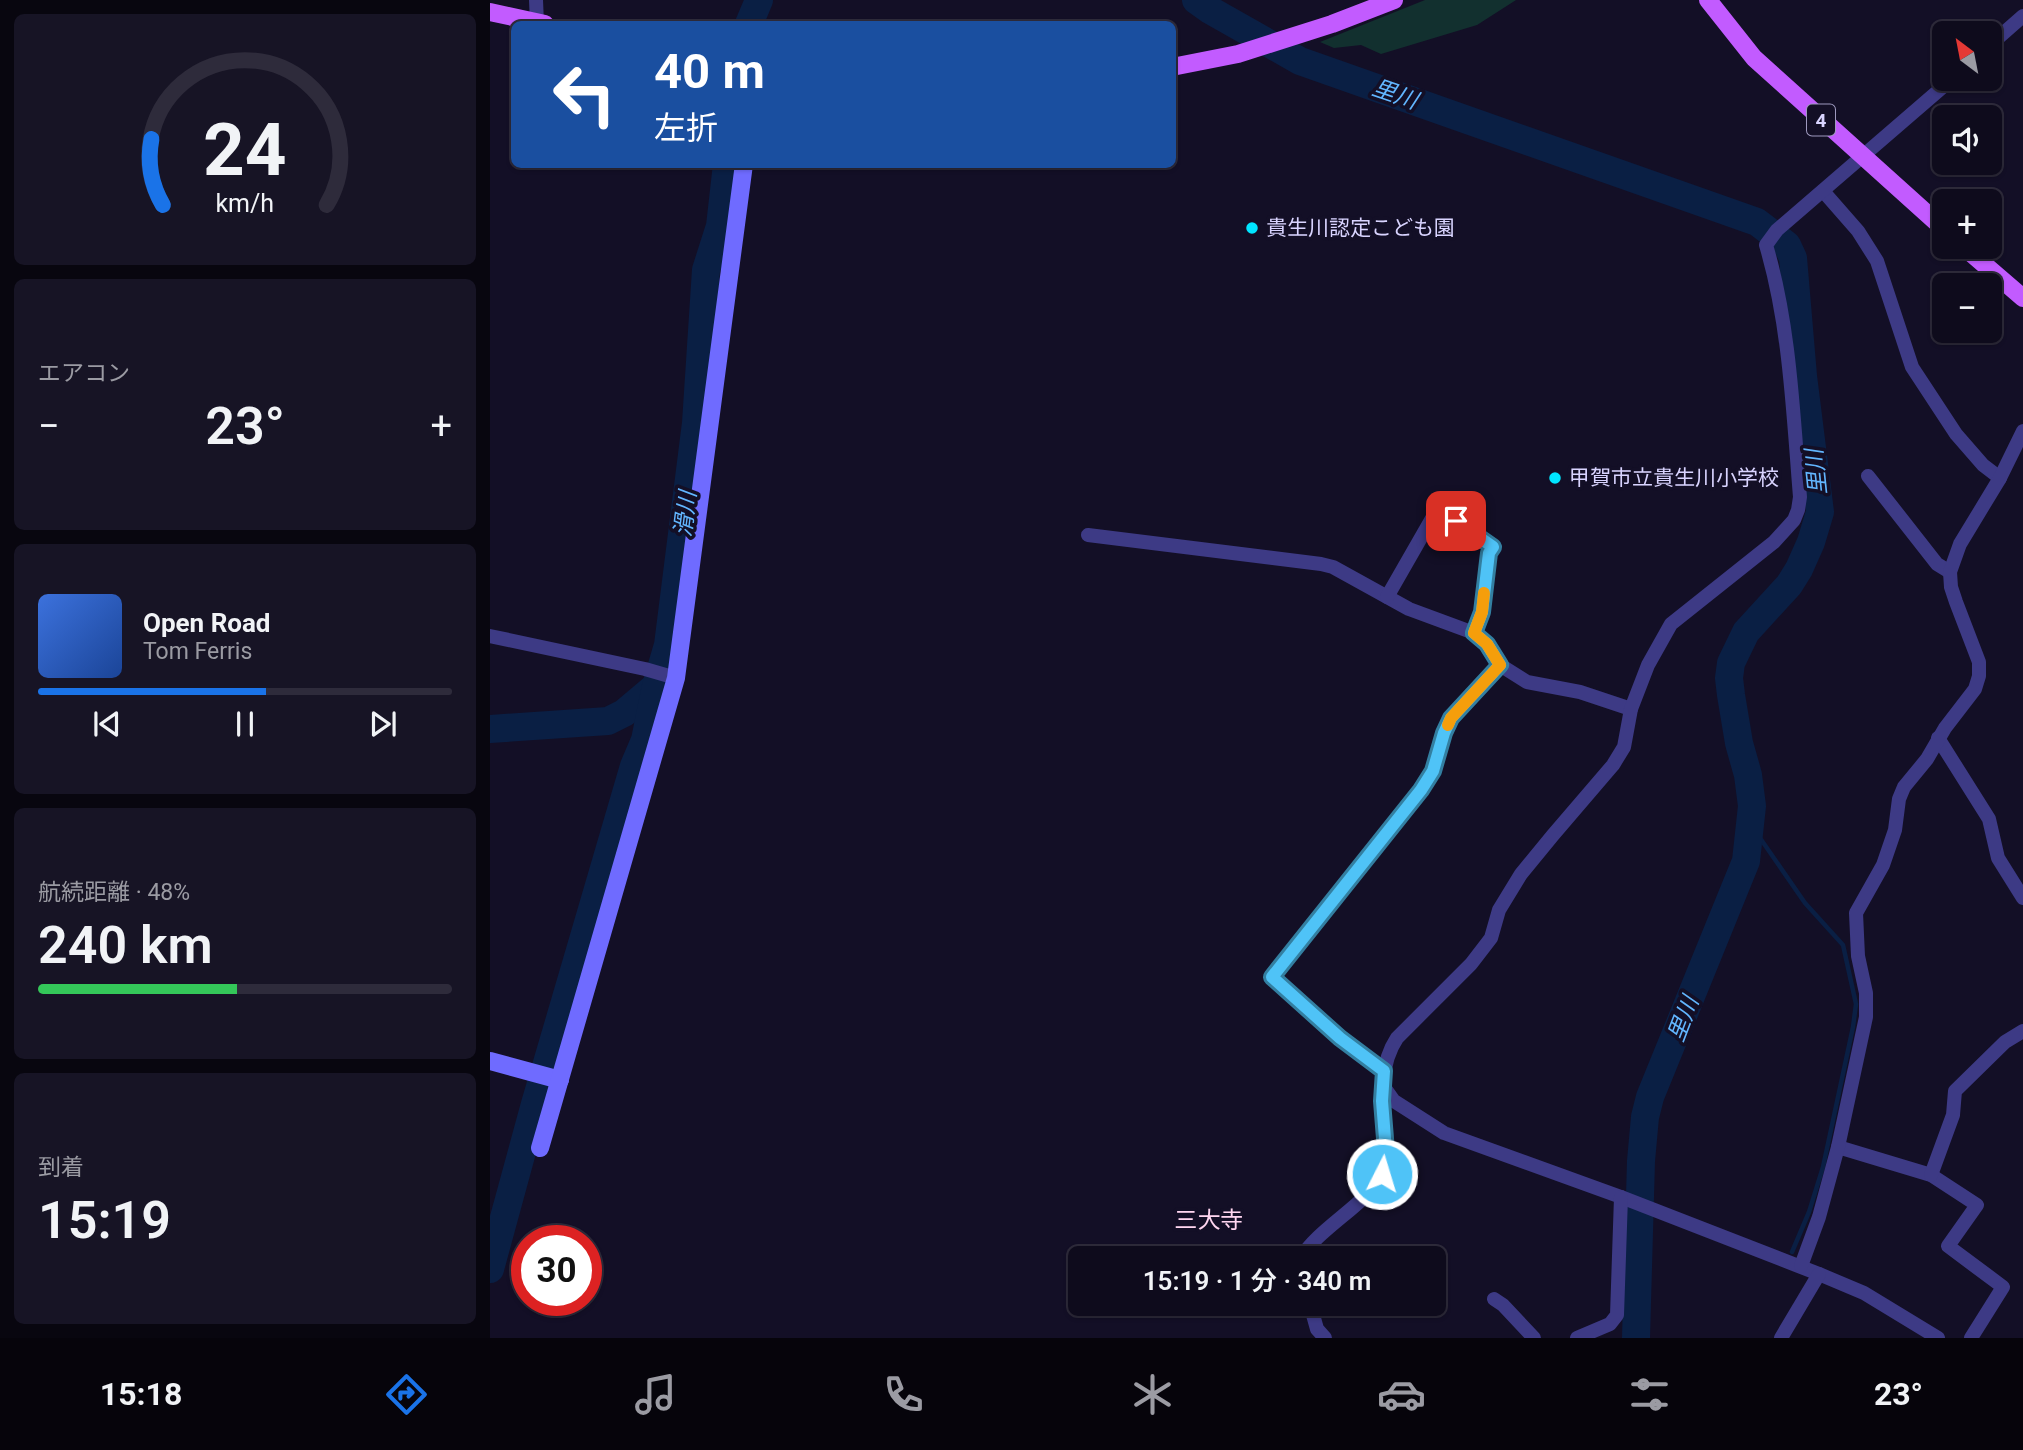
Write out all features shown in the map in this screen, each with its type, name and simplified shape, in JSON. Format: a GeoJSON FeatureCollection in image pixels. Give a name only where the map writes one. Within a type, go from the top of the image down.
{"type":"FeatureCollection","features":[{"type":"Feature","properties":{"kind":"main road"},"geometry":{"type":"LineString","coordinates":[[1176,66],[1238,54],[1332,24],[1394,0]]}},
{"type":"Feature","properties":{"kind":"main road","name":"4"},"geometry":{"type":"LineString","coordinates":[[1708,0],[1754,58],[1932,218]]}},
{"type":"Feature","properties":{"kind":"main road"},"geometry":{"type":"LineString","coordinates":[[490,12],[528,21]]}},
{"type":"Feature","properties":{"kind":"main road"},"geometry":{"type":"LineString","coordinates":[[1979,259],[2023,298]]}},
{"type":"Feature","properties":{"kind":"street"},"geometry":{"type":"LineString","coordinates":[[536,0],[540,21]]}},
{"type":"Feature","properties":{"kind":"street"},"geometry":{"type":"LineString","coordinates":[[2002,34],[2023,16]]}},
{"type":"Feature","properties":{"kind":"street"},"geometry":{"type":"LineString","coordinates":[[1311,1246],[1364,1196],[1382,1174],[1386,1151],[1382,1101],[1384,1071],[1389,1051],[1397,1038],[1471,964],[1490,938],[1499,909],[1521,874],[1614,765],[1624,747],[1631,709],[1648,665],[1671,624],[1774,542],[1794,520],[1800,497],[1793,405],[1782,319],[1766,245],[1773,235],[1938,91]]}},
{"type":"Feature","properties":{"kind":"street"},"geometry":{"type":"LineString","coordinates":[[540,1148],[671,676],[743,168]]}},
{"type":"Feature","properties":{"kind":"street"},"geometry":{"type":"LineString","coordinates":[[1823,191],[1858,231],[1877,261],[1912,367],[1956,434],[1983,465],[2000,478]]}},
{"type":"Feature","properties":{"kind":"street"},"geometry":{"type":"LineString","coordinates":[[1801,1266],[1819,1217],[1838,1147],[1866,1017],[1866,993],[1858,956],[1856,913],[1883,865],[1895,830],[1899,799],[1904,788],[1975,689],[1979,676],[1976,651],[1956,603],[1950,572],[1960,544],[2000,478],[2023,431]]}},
{"type":"Feature","properties":{"kind":"street"},"geometry":{"type":"LineString","coordinates":[[1868,476],[1937,564],[1950,572]]}},
{"type":"Feature","properties":{"kind":"street"},"geometry":{"type":"LineString","coordinates":[[1387,597],[1438,508],[1493,547],[1489,553],[1482,612],[1474,633]]}},
{"type":"Feature","properties":{"kind":"street"},"geometry":{"type":"LineString","coordinates":[[1088,535],[1321,564],[1409,609],[1474,633],[1487,644],[1500,665],[1527,682],[1580,692],[1631,709]]}},
{"type":"Feature","properties":{"kind":"street"},"geometry":{"type":"LineString","coordinates":[[490,636],[671,676]]}},
{"type":"Feature","properties":{"kind":"street"},"geometry":{"type":"LineString","coordinates":[[1384,1071],[1340,1038],[1272,977],[1421,790],[1433,771],[1451,718],[1500,665]]}},
{"type":"Feature","properties":{"kind":"street"},"geometry":{"type":"LineString","coordinates":[[1938,738],[1989,819],[1998,858],[2023,898]]}},
{"type":"Feature","properties":{"kind":"street"},"geometry":{"type":"LineString","coordinates":[[1931,1175],[1953,1115],[1955,1091],[2006,1042],[2023,1031]]}},
{"type":"Feature","properties":{"kind":"street"},"geometry":{"type":"LineString","coordinates":[[490,1061],[560,1080]]}},
{"type":"Feature","properties":{"kind":"street"},"geometry":{"type":"LineString","coordinates":[[1384,1087],[1394,1101],[1444,1133],[1819,1273],[1864,1293],[1938,1338]]}},
{"type":"Feature","properties":{"kind":"street"},"geometry":{"type":"LineString","coordinates":[[1838,1147],[1931,1175],[1977,1205],[1948,1246],[2003,1287],[1971,1338]]}},
{"type":"Feature","properties":{"kind":"street"},"geometry":{"type":"LineString","coordinates":[[1577,1338],[1610,1324],[1617,1315],[1624,1198]]}},
{"type":"Feature","properties":{"kind":"street"},"geometry":{"type":"LineString","coordinates":[[1780,1338],[1819,1273]]}},
{"type":"Feature","properties":{"kind":"street"},"geometry":{"type":"LineString","coordinates":[[1494,1299],[1534,1338]]}},
{"type":"Feature","properties":{"kind":"street"},"geometry":{"type":"LineString","coordinates":[[1313,1316],[1317,1335]]}},
{"type":"Feature","properties":{"kind":"green space"},"geometry":{"type":"Polygon","coordinates":[[[1425,0],[1516,0],[1477,25],[1381,54],[1361,45],[1334,48],[1320,42],[1425,0]]]}},
{"type":"Feature","properties":{"kind":"waterway","name":"滑川"},"geometry":{"type":"LineString","coordinates":[[750,21],[759,0]]}},
{"type":"Feature","properties":{"kind":"waterway","name":"里川"},"geometry":{"type":"LineString","coordinates":[[1196,0],[1300,61],[1757,222],[1787,245],[1793,258],[1803,376],[1820,512],[1799,569],[1789,585],[1746,632],[1731,663],[1731,695],[1752,806],[1746,861],[1650,1097],[1645,1117],[1641,1161],[1636,1338]]}},
{"type":"Feature","properties":{"kind":"waterway","name":"滑川"},"geometry":{"type":"LineString","coordinates":[[490,729],[608,721],[624,713],[656,686],[668,645],[696,423],[706,270],[720,226],[727,168]]}},
{"type":"Feature","properties":{"kind":"waterway"},"geometry":{"type":"LineString","coordinates":[[490,1269],[535,1104],[634,766],[645,740],[656,686]]}},
{"type":"Feature","properties":{"kind":"waterway"},"geometry":{"type":"LineString","coordinates":[[1751,825],[1805,903],[1843,945],[1856,1004],[1823,1167],[1809,1212],[1792,1252]]}},
{"type":"Feature","properties":{"kind":"slow traffic"},"geometry":{"type":"LineString","coordinates":[[1448,725],[1451,718],[1500,665],[1487,644],[1474,633],[1482,612],[1484,593]]}},
{"type":"Feature","properties":{"kind":"place","name":"貴生川認定こども園"},"geometry":{"type":"Point","coordinates":[1252,228]}},
{"type":"Feature","properties":{"kind":"place","name":"甲賀市立貴生川小学校"},"geometry":{"type":"Point","coordinates":[1555,478]}},
{"type":"Feature","properties":{"kind":"district","name":"三大寺"},"geometry":{"type":"Point","coordinates":[1209,1220]}},
{"type":"Feature","properties":{"kind":"route"},"geometry":{"type":"LineString","coordinates":[[1382,1174],[1386,1151],[1382,1101],[1384,1071],[1340,1038],[1272,977],[1421,790],[1433,771],[1451,718],[1500,665],[1487,644],[1474,633],[1482,612],[1489,553],[1493,547],[1456,521]]}}]}
